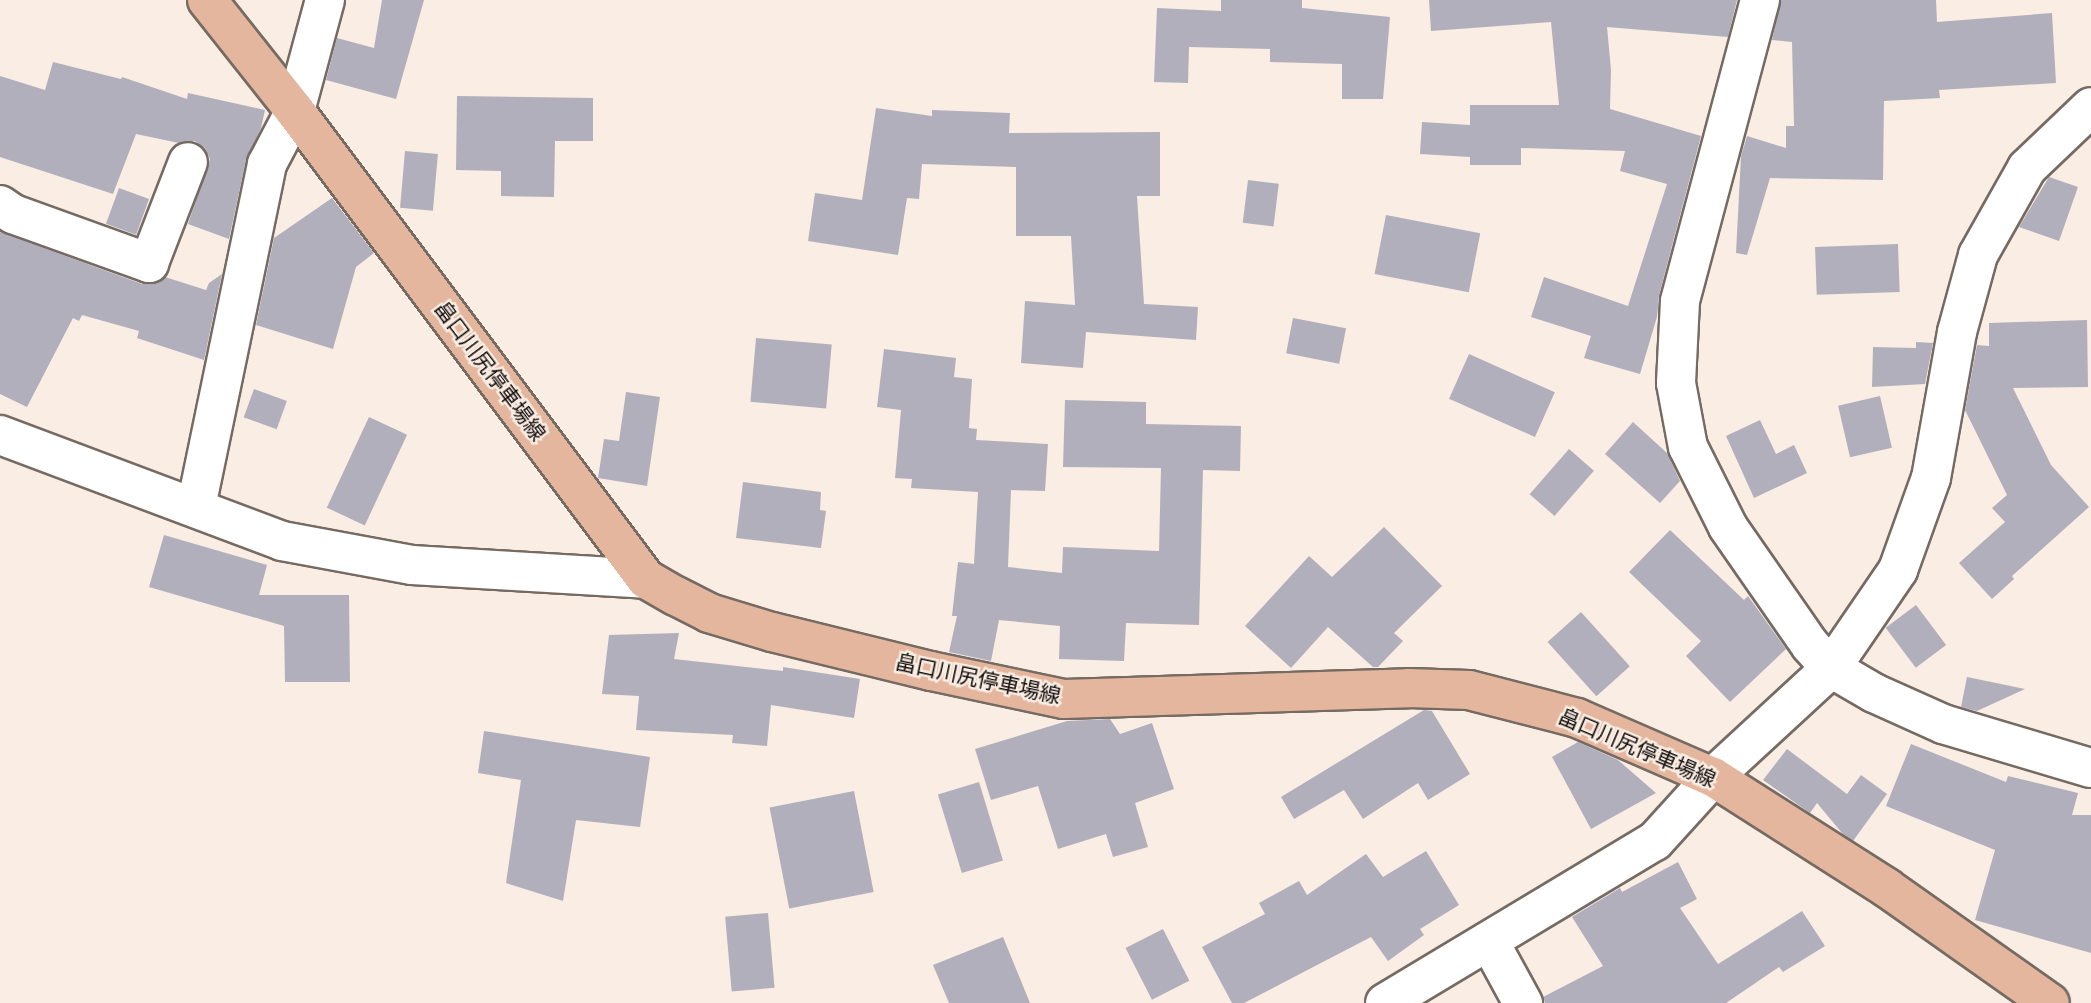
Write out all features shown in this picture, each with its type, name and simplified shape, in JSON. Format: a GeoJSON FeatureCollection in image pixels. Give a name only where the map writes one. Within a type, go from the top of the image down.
{"type":"FeatureCollection","features":[{"type":"Feature","properties":{"kind":"main road","name":"畠口川尻停車場線"},"geometry":{"type":"LineString","coordinates":[[208,0],[295,111],[646,579],[709,613],[772,632],[931,671],[1064,699],[1382,689],[1469,690],[1577,718],[1713,777],[1887,888],[2050,1003]]}},
{"type":"Feature","properties":{"kind":"street"},"geometry":{"type":"LineString","coordinates":[[196,507],[267,164],[295,111],[325,0]]}},
{"type":"Feature","properties":{"kind":"street"},"geometry":{"type":"LineString","coordinates":[[1760,0],[1680,301],[1676,383],[1688,447],[1728,527],[1810,645],[1831,668],[1874,693],[1943,724],[2091,768]]}},
{"type":"Feature","properties":{"kind":"street"},"geometry":{"type":"LineString","coordinates":[[1385,1003],[1654,841],[1713,777],[1831,668],[1898,570],[1931,478],[1957,332],[1978,255],[2027,168],[2091,107]]}},
{"type":"Feature","properties":{"kind":"street"},"geometry":{"type":"LineString","coordinates":[[0,205],[13,214],[149,263],[188,162]]}},
{"type":"Feature","properties":{"kind":"street"},"geometry":{"type":"LineString","coordinates":[[1,437],[282,541],[412,565],[646,579]]}},
{"type":"Feature","properties":{"kind":"street"},"geometry":{"type":"LineString","coordinates":[[1489,940],[1523,1003]]}},
{"type":"Feature","properties":{"kind":"building"},"geometry":{"type":"Polygon","coordinates":[[[382,0],[424,0],[396,99],[326,80],[337,38],[374,48],[382,0]]]}},
{"type":"Feature","properties":{"kind":"building"},"geometry":{"type":"Polygon","coordinates":[[[1221,0],[1302,0],[1302,8],[1390,17],[1383,99],[1342,99],[1342,64],[1270,62],[1270,49],[1189,47],[1188,83],[1154,82],[1157,8],[1221,11],[1221,0]]]}},
{"type":"Feature","properties":{"kind":"building"},"geometry":{"type":"Polygon","coordinates":[[[1429,0],[1737,0],[1728,37],[1607,27],[1611,70],[1610,109],[1701,136],[1659,295],[1657,317],[1640,374],[1584,358],[1591,336],[1531,317],[1544,277],[1628,306],[1667,184],[1620,171],[1625,151],[1521,148],[1521,165],[1470,165],[1470,157],[1420,154],[1422,122],[1470,125],[1470,105],[1559,105],[1551,22],[1431,31],[1429,0]]]}},
{"type":"Feature","properties":{"kind":"building"},"geometry":{"type":"Polygon","coordinates":[[[1781,0],[1936,0],[1937,22],[2052,13],[2056,83],[1939,90],[1940,98],[1884,101],[1883,180],[1770,178],[1747,255],[1736,253],[1741,156],[1747,136],[1786,148],[1786,126],[1794,126],[1792,42],[1772,40],[1781,0]]]}},
{"type":"Feature","properties":{"kind":"building"},"geometry":{"type":"Polygon","coordinates":[[[53,62],[121,79],[122,77],[187,99],[188,93],[265,110],[261,128],[246,160],[229,239],[188,224],[210,159],[205,148],[195,141],[179,143],[136,134],[113,194],[0,157],[0,76],[45,90],[53,62]]]}},
{"type":"Feature","properties":{"kind":"building"},"geometry":{"type":"Polygon","coordinates":[[[457,96],[593,98],[593,141],[555,141],[554,197],[501,196],[501,171],[456,170],[457,96]]]}},
{"type":"Feature","properties":{"kind":"building"},"geometry":{"type":"Polygon","coordinates":[[[876,108],[932,116],[932,110],[1010,113],[1009,133],[1160,132],[1160,196],[1137,196],[1144,304],[1198,307],[1196,340],[1086,332],[1083,368],[1021,363],[1025,301],[1075,305],[1071,236],[1016,236],[1016,167],[922,164],[919,199],[907,198],[898,255],[808,241],[815,193],[862,200],[876,108]]]}},
{"type":"Feature","properties":{"kind":"building"},"geometry":{"type":"Polygon","coordinates":[[[405,151],[438,154],[433,211],[400,208],[405,151]]]}},
{"type":"Feature","properties":{"kind":"building"},"geometry":{"type":"Polygon","coordinates":[[[2049,177],[2078,187],[2059,241],[2019,227],[2049,177]]]}},
{"type":"Feature","properties":{"kind":"building"},"geometry":{"type":"Polygon","coordinates":[[[1248,180],[1279,184],[1274,226],[1243,223],[1248,180]]]}},
{"type":"Feature","properties":{"kind":"building"},"geometry":{"type":"Polygon","coordinates":[[[119,188],[149,199],[136,235],[106,224],[119,188]]]}},
{"type":"Feature","properties":{"kind":"building"},"geometry":{"type":"Polygon","coordinates":[[[332,198],[374,253],[356,267],[333,349],[256,325],[274,238],[332,198]]]}},
{"type":"Feature","properties":{"kind":"building"},"geometry":{"type":"Polygon","coordinates":[[[1386,215],[1480,233],[1469,292],[1375,274],[1386,215]]]}},
{"type":"Feature","properties":{"kind":"building"},"geometry":{"type":"Polygon","coordinates":[[[0,232],[142,284],[153,284],[165,277],[206,290],[209,283],[222,274],[204,360],[137,338],[139,331],[82,315],[79,321],[73,318],[27,407],[0,394],[0,232]]]}},
{"type":"Feature","properties":{"kind":"building"},"geometry":{"type":"Polygon","coordinates":[[[1898,244],[1900,292],[1817,295],[1815,247],[1898,244]]]}},
{"type":"Feature","properties":{"kind":"building"},"geometry":{"type":"Polygon","coordinates":[[[1293,318],[1346,328],[1339,364],[1286,353],[1293,318]]]}},
{"type":"Feature","properties":{"kind":"building"},"geometry":{"type":"Polygon","coordinates":[[[2087,320],[2088,387],[2013,388],[2051,465],[2089,507],[2012,576],[2014,579],[1992,599],[1959,563],[2005,522],[1992,508],[2007,495],[1965,410],[1977,345],[1989,346],[1989,323],[2087,320]]]}},
{"type":"Feature","properties":{"kind":"building"},"geometry":{"type":"Polygon","coordinates":[[[756,338],[832,345],[826,408],[750,402],[756,338]]]}},
{"type":"Feature","properties":{"kind":"building"},"geometry":{"type":"Polygon","coordinates":[[[1916,342],[1933,343],[1925,384],[1872,387],[1873,347],[1916,348],[1916,342]]]}},
{"type":"Feature","properties":{"kind":"building"},"geometry":{"type":"Polygon","coordinates":[[[884,349],[956,358],[954,377],[972,379],[969,428],[977,429],[976,440],[1048,444],[1045,491],[1011,490],[1008,567],[1062,573],[1063,547],[1159,551],[1161,468],[1063,467],[1065,400],[1146,402],[1146,424],[1241,426],[1240,471],[1203,470],[1199,625],[1126,623],[1124,661],[1059,659],[1060,626],[999,620],[991,661],[949,652],[957,616],[952,616],[958,562],[974,564],[978,492],[911,488],[912,479],[895,478],[901,410],[877,407],[884,349]]]}},
{"type":"Feature","properties":{"kind":"building"},"geometry":{"type":"Polygon","coordinates":[[[1469,354],[1555,392],[1535,437],[1449,399],[1469,354]]]}},
{"type":"Feature","properties":{"kind":"building"},"geometry":{"type":"Polygon","coordinates":[[[254,389],[287,401],[277,429],[244,417],[254,389]]]}},
{"type":"Feature","properties":{"kind":"building"},"geometry":{"type":"Polygon","coordinates":[[[626,392],[660,397],[647,486],[598,478],[604,439],[619,441],[626,392]]]}},
{"type":"Feature","properties":{"kind":"building"},"geometry":{"type":"Polygon","coordinates":[[[1880,396],[1892,448],[1850,457],[1838,406],[1880,396]]]}},
{"type":"Feature","properties":{"kind":"building"},"geometry":{"type":"Polygon","coordinates":[[[369,417],[407,435],[365,525],[327,508],[369,417]]]}},
{"type":"Feature","properties":{"kind":"building"},"geometry":{"type":"Polygon","coordinates":[[[1760,420],[1776,454],[1794,445],[1807,473],[1754,498],[1726,436],[1760,420]]]}},
{"type":"Feature","properties":{"kind":"building"},"geometry":{"type":"Polygon","coordinates":[[[1633,422],[1667,453],[1680,481],[1660,503],[1605,454],[1633,422]]]}},
{"type":"Feature","properties":{"kind":"building"},"geometry":{"type":"Polygon","coordinates":[[[1569,449],[1594,471],[1555,516],[1530,494],[1569,449]]]}},
{"type":"Feature","properties":{"kind":"building"},"geometry":{"type":"Polygon","coordinates":[[[743,482],[821,492],[820,510],[826,511],[821,548],[736,538],[743,482]]]}},
{"type":"Feature","properties":{"kind":"building"},"geometry":{"type":"Polygon","coordinates":[[[1384,527],[1442,586],[1394,633],[1403,641],[1378,667],[1373,667],[1328,627],[1291,668],[1245,626],[1309,556],[1332,577],[1384,527]]]}},
{"type":"Feature","properties":{"kind":"building"},"geometry":{"type":"Polygon","coordinates":[[[1670,530],[1744,600],[1748,596],[1786,649],[1730,702],[1686,656],[1701,641],[1629,572],[1670,530]]]}},
{"type":"Feature","properties":{"kind":"building"},"geometry":{"type":"Polygon","coordinates":[[[164,535],[267,565],[259,595],[349,595],[350,682],[285,682],[284,626],[149,587],[164,535]]]}},
{"type":"Feature","properties":{"kind":"building"},"geometry":{"type":"Polygon","coordinates":[[[1916,605],[1946,645],[1916,668],[1886,628],[1916,605]]]}},
{"type":"Feature","properties":{"kind":"building"},"geometry":{"type":"Polygon","coordinates":[[[1581,612],[1630,666],[1596,696],[1548,642],[1581,612]]]}},
{"type":"Feature","properties":{"kind":"building"},"geometry":{"type":"Polygon","coordinates":[[[679,633],[674,659],[783,671],[783,667],[860,679],[854,718],[771,705],[767,746],[732,743],[733,735],[636,730],[639,696],[602,694],[609,635],[679,633]]]}},
{"type":"Feature","properties":{"kind":"building"},"geometry":{"type":"Polygon","coordinates":[[[1967,677],[2025,689],[1977,711],[1961,707],[1967,677]]]}},
{"type":"Feature","properties":{"kind":"building"},"geometry":{"type":"Polygon","coordinates":[[[1424,710],[1432,711],[1470,774],[1428,800],[1418,783],[1363,819],[1344,790],[1294,819],[1281,797],[1424,710]]]}},
{"type":"Feature","properties":{"kind":"building"},"geometry":{"type":"Polygon","coordinates":[[[1110,719],[1120,734],[1152,723],[1174,789],[1135,803],[1148,847],[1113,857],[1106,834],[1058,849],[1038,786],[991,800],[975,749],[1067,721],[1110,719]]]}},
{"type":"Feature","properties":{"kind":"building"},"geometry":{"type":"Polygon","coordinates":[[[484,731],[650,757],[640,827],[576,820],[563,901],[506,883],[521,780],[478,773],[484,731]]]}},
{"type":"Feature","properties":{"kind":"building"},"geometry":{"type":"Polygon","coordinates":[[[1578,742],[1618,760],[1656,793],[1591,829],[1552,757],[1578,742]]]}},
{"type":"Feature","properties":{"kind":"building"},"geometry":{"type":"Polygon","coordinates":[[[1911,744],[2006,782],[2008,776],[2078,793],[2072,815],[2091,815],[2091,953],[1975,920],[1995,850],[1886,806],[1911,744]]]}},
{"type":"Feature","properties":{"kind":"building"},"geometry":{"type":"Polygon","coordinates":[[[1787,749],[1847,794],[1861,775],[1887,794],[1853,841],[1842,833],[1817,803],[1810,813],[1763,780],[1787,749]]]}},
{"type":"Feature","properties":{"kind":"building"},"geometry":{"type":"Polygon","coordinates":[[[979,782],[1003,860],[962,873],[938,795],[979,782]]]}},
{"type":"Feature","properties":{"kind":"building"},"geometry":{"type":"Polygon","coordinates":[[[854,791],[874,892],[789,909],[770,807],[854,791]]]}},
{"type":"Feature","properties":{"kind":"building"},"geometry":{"type":"Polygon","coordinates":[[[1426,851],[1459,905],[1420,929],[1424,935],[1388,961],[1371,937],[1244,1003],[1232,1003],[1202,947],[1265,914],[1259,903],[1299,881],[1307,895],[1366,854],[1383,877],[1426,851]]]}},
{"type":"Feature","properties":{"kind":"building"},"geometry":{"type":"Polygon","coordinates":[[[1678,862],[1697,899],[1680,908],[1718,964],[1802,911],[1825,946],[1783,972],[1779,967],[1726,1003],[1545,1003],[1543,997],[1603,966],[1572,917],[1620,888],[1622,892],[1678,862]]]}},
{"type":"Feature","properties":{"kind":"building"},"geometry":{"type":"Polygon","coordinates":[[[768,913],[775,988],[732,991],[725,917],[768,913]]]}},
{"type":"Feature","properties":{"kind":"building"},"geometry":{"type":"Polygon","coordinates":[[[1163,929],[1189,981],[1152,1000],[1126,948],[1163,929]]]}},
{"type":"Feature","properties":{"kind":"building"},"geometry":{"type":"Polygon","coordinates":[[[1003,937],[1030,1003],[949,1003],[933,965],[1003,937]]]}}]}
